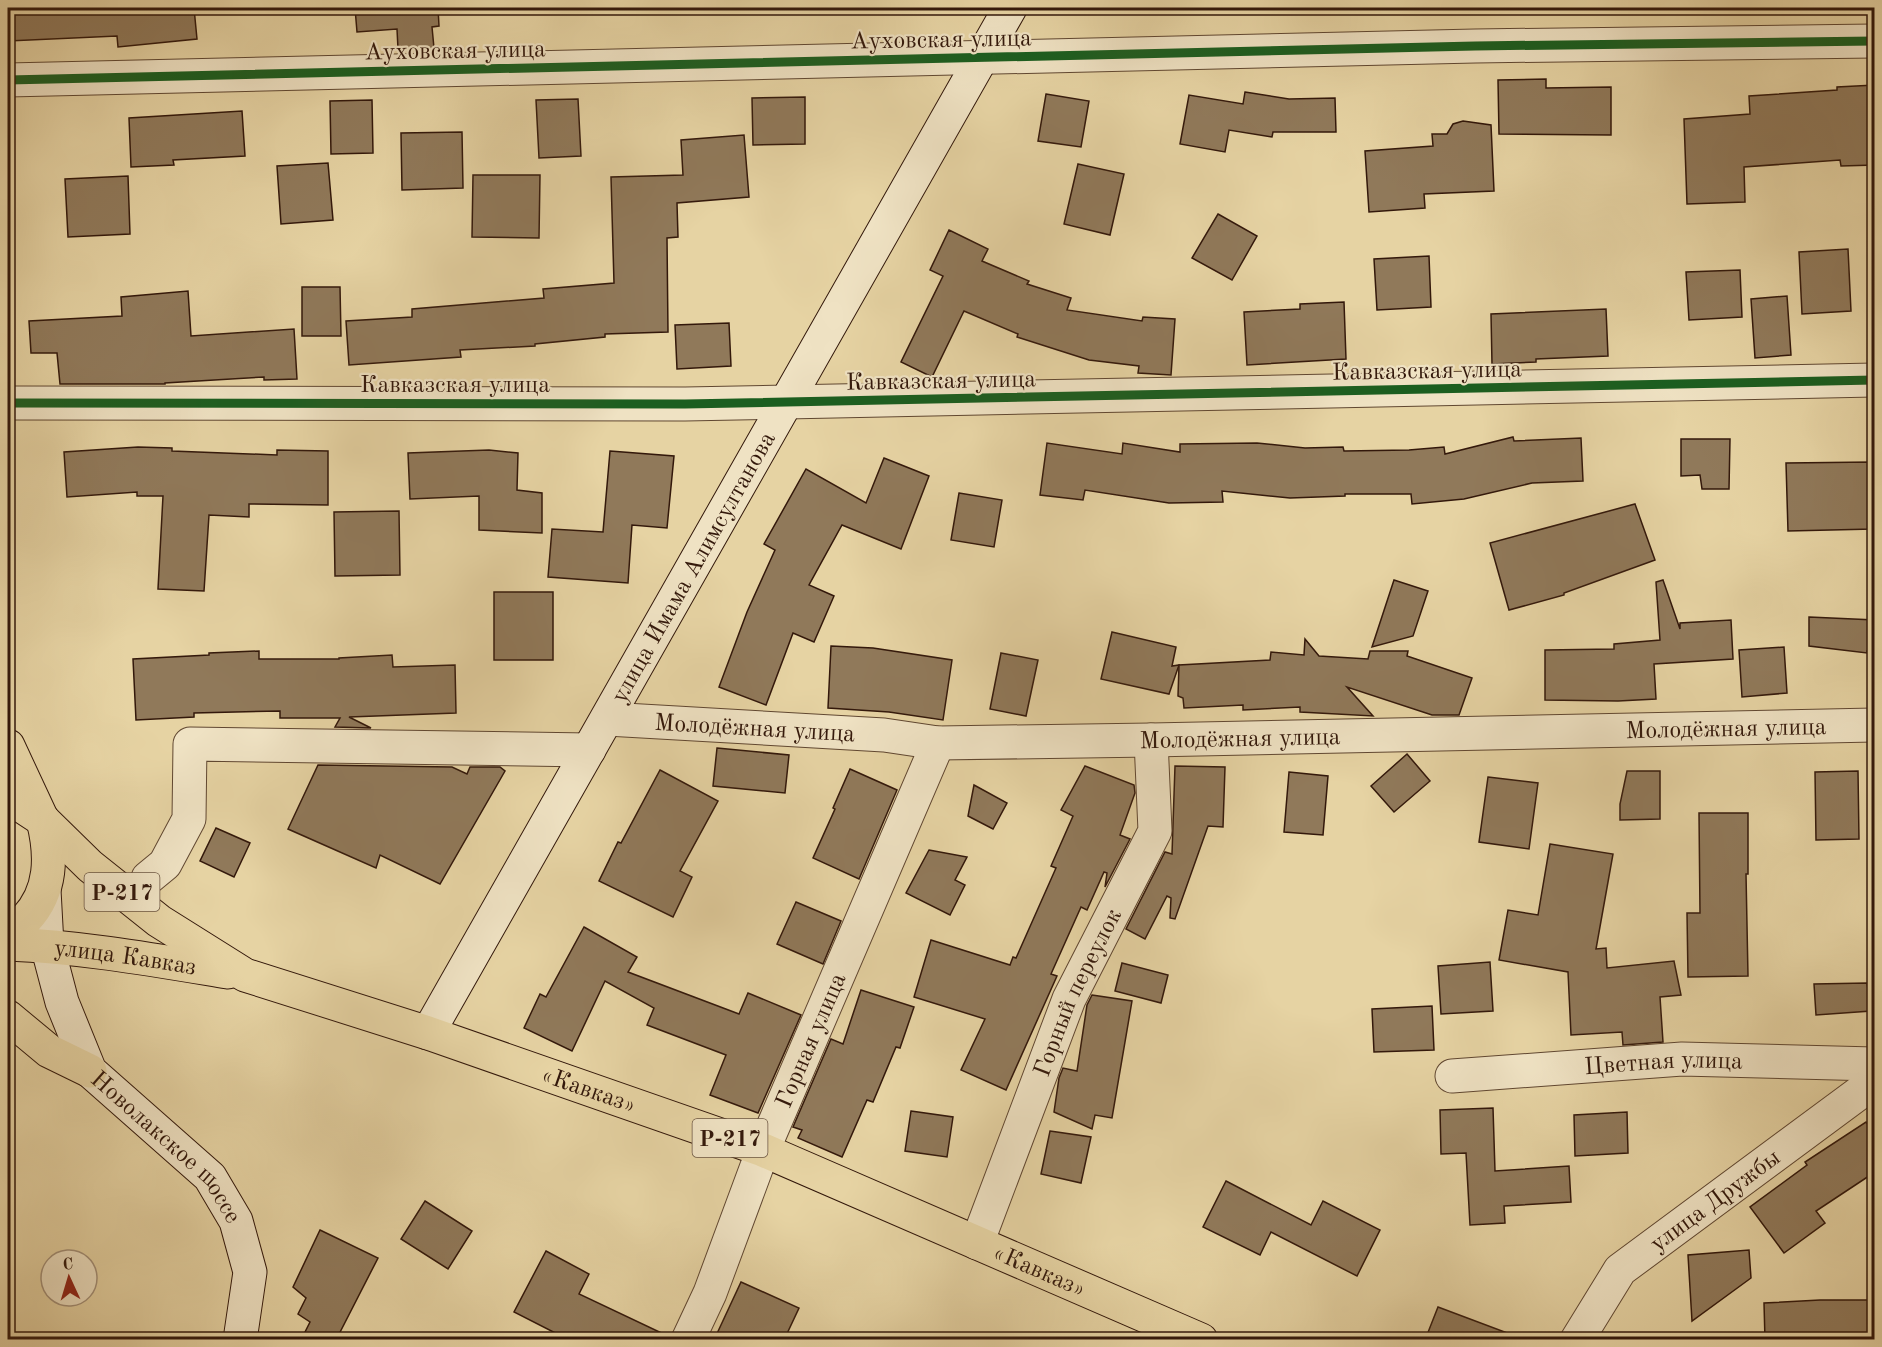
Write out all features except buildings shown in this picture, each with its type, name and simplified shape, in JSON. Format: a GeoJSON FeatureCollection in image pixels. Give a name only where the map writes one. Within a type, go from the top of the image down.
{"type":"FeatureCollection","features":[{"type":"Feature","properties":{"kind":"main road"},"geometry":{"type":"LineString","coordinates":[[8,746],[43,820]]}},
{"type":"Feature","properties":{"kind":"main road","name":"«Кавказ»"},"geometry":{"type":"LineString","coordinates":[[8,797],[43,820],[90,866],[159,921],[245,975],[428,1033],[763,1150],[1201,1340]]}},
{"type":"Feature","properties":{"kind":"main road","name":"Р-217"},"geometry":{"type":"LineString","coordinates":[[8,934],[16,930],[34,910],[44,890],[50,854],[43,820]]}},
{"type":"Feature","properties":{"kind":"main road","name":"улица Кавказ"},"geometry":{"type":"LineString","coordinates":[[8,944],[47,945],[132,956],[245,975]]}},
{"type":"Feature","properties":{"kind":"main road"},"geometry":{"type":"LineString","coordinates":[[8,1017],[49,1051],[90,1071]]}},
{"type":"Feature","properties":{"kind":"street","name":"улица Имама Алимсултанова"},"geometry":{"type":"LineString","coordinates":[[428,1033],[1010,8]]}},
{"type":"Feature","properties":{"kind":"street","name":"Ауховская улица"},"geometry":{"type":"LineString","coordinates":[[8,80],[1475,46],[1875,41]]}},
{"type":"Feature","properties":{"kind":"street","name":"Кавказская улица"},"geometry":{"type":"LineString","coordinates":[[8,403],[685,404],[1875,380]]}},
{"type":"Feature","properties":{"kind":"street","name":"Молодёжная улица"},"geometry":{"type":"LineString","coordinates":[[607,719],[884,735],[938,743],[1875,725]]}},
{"type":"Feature","properties":{"kind":"street","name":"Горный переулок"},"geometry":{"type":"LineString","coordinates":[[977,1243],[1069,999],[1155,831],[1151,740]]}},
{"type":"Feature","properties":{"kind":"street","name":"Горная улица"},"geometry":{"type":"LineString","coordinates":[[688,1340],[710,1293],[763,1150],[938,743]]}},
{"type":"Feature","properties":{"kind":"street"},"geometry":{"type":"LineString","coordinates":[[148,878],[165,864],[189,819],[190,744],[590,750]]}},
{"type":"Feature","properties":{"kind":"street","name":"Новолакское шоссе"},"geometry":{"type":"LineString","coordinates":[[44,890],[47,945],[62,1002],[90,1071],[210,1176],[236,1221],[250,1272],[240,1340]]}},
{"type":"Feature","properties":{"kind":"street","name":"Цветная улица"},"geometry":{"type":"LineString","coordinates":[[1452,1076],[1682,1059],[1875,1064]]}},
{"type":"Feature","properties":{"kind":"street","name":"улица Дружбы"},"geometry":{"type":"LineString","coordinates":[[1577,1340],[1620,1270],[1875,1082]]}},
{"type":"Feature","properties":{"kind":"cycle path"},"geometry":{"type":"LineString","coordinates":[[8,80],[1475,46],[1874,41]]}},
{"type":"Feature","properties":{"kind":"cycle path"},"geometry":{"type":"LineString","coordinates":[[8,403],[685,404],[1874,380]]}}]}
